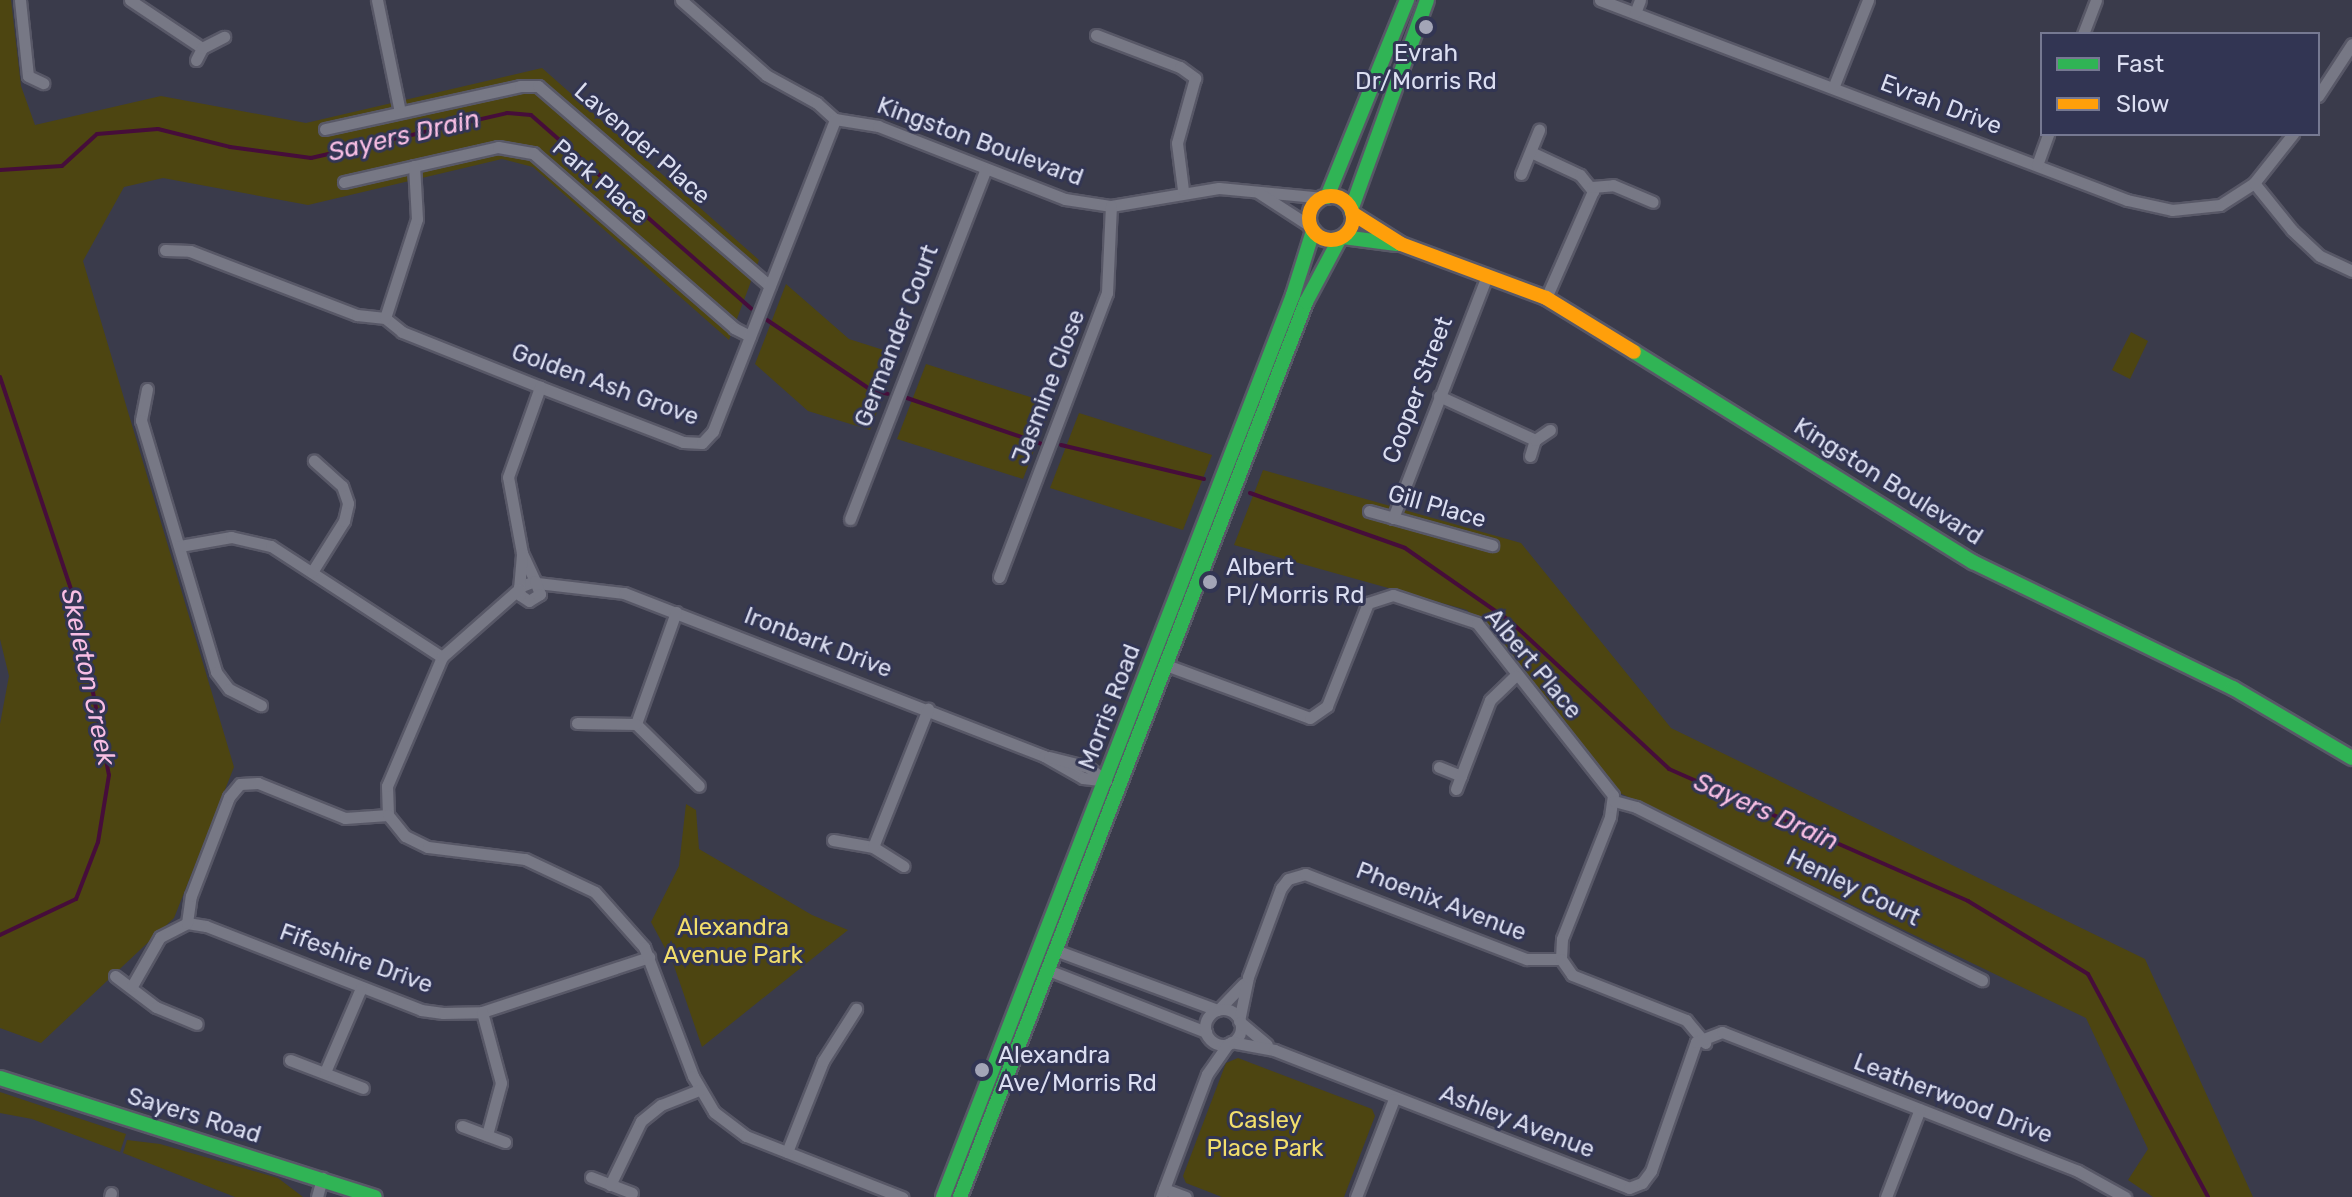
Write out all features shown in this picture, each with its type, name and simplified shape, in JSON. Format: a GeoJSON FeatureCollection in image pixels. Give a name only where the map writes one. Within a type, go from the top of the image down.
{"type":"FeatureCollection","features":[{"type":"Feature","properties":{"kind":"street"},"geometry":{"type":"LineString","coordinates":[[20,0],[28,76],[43,83]]}},
{"type":"Feature","properties":{"kind":"street"},"geometry":{"type":"LineString","coordinates":[[130,0],[202,48]]}},
{"type":"Feature","properties":{"kind":"street"},"geometry":{"type":"LineString","coordinates":[[377,0],[400,112]]}},
{"type":"Feature","properties":{"kind":"street","name":"Kingston Boulevard"},"geometry":{"type":"LineString","coordinates":[[681,0],[766,75],[817,103],[835,119],[878,126],[1065,199],[1111,206],[1183,190],[1255,191],[1325,197]]}},
{"type":"Feature","properties":{"kind":"street"},"geometry":{"type":"LineString","coordinates":[[1311,228],[1312,207],[1325,197],[1407,0]]}},
{"type":"Feature","properties":{"kind":"street"},"geometry":{"type":"LineString","coordinates":[[1255,191],[1325,240],[1342,237],[1353,224],[1352,211],[1427,0]]}},
{"type":"Feature","properties":{"kind":"street","name":"Evrah Drive"},"geometry":{"type":"LineString","coordinates":[[1600,0],[2127,200],[2172,210],[2220,205],[2254,183],[2291,136]]}},
{"type":"Feature","properties":{"kind":"street"},"geometry":{"type":"LineString","coordinates":[[1635,13],[1640,0]]}},
{"type":"Feature","properties":{"kind":"street"},"geometry":{"type":"LineString","coordinates":[[1833,88],[1868,0]]}},
{"type":"Feature","properties":{"kind":"street"},"geometry":{"type":"LineString","coordinates":[[2084,32],[2096,0]]}},
{"type":"Feature","properties":{"kind":"street"},"geometry":{"type":"LineString","coordinates":[[1096,35],[1180,67],[1195,78]]}},
{"type":"Feature","properties":{"kind":"street"},"geometry":{"type":"LineString","coordinates":[[196,60],[202,48],[224,37]]}},
{"type":"Feature","properties":{"kind":"street"},"geometry":{"type":"LineString","coordinates":[[2320,93],[2352,44]]}},
{"type":"Feature","properties":{"kind":"street"},"geometry":{"type":"LineString","coordinates":[[1183,190],[1177,143],[1195,78],[1208,70]]}},
{"type":"Feature","properties":{"kind":"street","name":"Lavender Place"},"geometry":{"type":"LineString","coordinates":[[325,129],[520,86],[538,86],[770,286]]}},
{"type":"Feature","properties":{"kind":"street","name":"Golden Ash Grove"},"geometry":{"type":"LineString","coordinates":[[165,250],[190,251],[357,315],[385,318],[402,332],[540,387],[683,442],[702,443],[713,431],[835,119]]}},
{"type":"Feature","properties":{"kind":"street"},"geometry":{"type":"LineString","coordinates":[[1521,174],[1533,153],[1539,130]]}},
{"type":"Feature","properties":{"kind":"street"},"geometry":{"type":"LineString","coordinates":[[2037,165],[2047,136]]}},
{"type":"Feature","properties":{"kind":"street","name":"Park Place"},"geometry":{"type":"LineString","coordinates":[[344,182],[498,147],[533,153],[734,328],[750,336]]}},
{"type":"Feature","properties":{"kind":"street"},"geometry":{"type":"LineString","coordinates":[[1533,153],[1580,175],[1592,187],[1593,200],[1546,298]]}},
{"type":"Feature","properties":{"kind":"street"},"geometry":{"type":"LineString","coordinates":[[385,318],[417,219],[414,166]]}},
{"type":"Feature","properties":{"kind":"street","name":"Germander Court"},"geometry":{"type":"LineString","coordinates":[[850,519],[986,169]]}},
{"type":"Feature","properties":{"kind":"street"},"geometry":{"type":"LineString","coordinates":[[2254,183],[2311,247],[2352,271]]}},
{"type":"Feature","properties":{"kind":"street"},"geometry":{"type":"LineString","coordinates":[[1592,187],[1613,185],[1653,202]]}},
{"type":"Feature","properties":{"kind":"street"},"geometry":{"type":"LineString","coordinates":[[1325,197],[1342,199],[1352,211]]}},
{"type":"Feature","properties":{"kind":"street","name":"Jasmine Close"},"geometry":{"type":"LineString","coordinates":[[999,577],[1107,293],[1111,206]]}},
{"type":"Feature","properties":{"kind":"street","name":"Kingston Boulevard"},"geometry":{"type":"LineString","coordinates":[[1352,211],[1401,244],[1546,298],[1973,562],[2233,688],[2352,758]]}},
{"type":"Feature","properties":{"kind":"street","name":"Morris Road"},"geometry":{"type":"LineString","coordinates":[[1159,662],[1311,228]]}},
{"type":"Feature","properties":{"kind":"street","name":"Kingston Boulevard"},"geometry":{"type":"LineString","coordinates":[[1342,237],[1401,244]]}},
{"type":"Feature","properties":{"kind":"street","name":"Morris Road"},"geometry":{"type":"LineString","coordinates":[[943,1197],[1038,954],[1112,783],[1306,302],[1342,237]]}},
{"type":"Feature","properties":{"kind":"street","name":"Cooper Street"},"geometry":{"type":"LineString","coordinates":[[1393,518],[1486,278]]}},
{"type":"Feature","properties":{"kind":"street"},"geometry":{"type":"LineString","coordinates":[[521,592],[522,553],[508,477],[540,387]]}},
{"type":"Feature","properties":{"kind":"street"},"geometry":{"type":"LineString","coordinates":[[147,389],[141,420],[216,672],[229,689],[261,705]]}},
{"type":"Feature","properties":{"kind":"street"},"geometry":{"type":"LineString","coordinates":[[1439,396],[1535,440]]}},
{"type":"Feature","properties":{"kind":"street"},"geometry":{"type":"LineString","coordinates":[[1530,456],[1535,440],[1550,430]]}},
{"type":"Feature","properties":{"kind":"street"},"geometry":{"type":"LineString","coordinates":[[312,572],[344,521],[348,503],[342,486],[314,461]]}},
{"type":"Feature","properties":{"kind":"street","name":"Gill Place"},"geometry":{"type":"LineString","coordinates":[[1369,511],[1492,545]]}},
{"type":"Feature","properties":{"kind":"street"},"geometry":{"type":"LineString","coordinates":[[180,546],[247,538],[271,546],[442,657]]}},
{"type":"Feature","properties":{"kind":"street"},"geometry":{"type":"LineString","coordinates":[[521,592],[533,600],[537,586],[522,553]]}},
{"type":"Feature","properties":{"kind":"street","name":"Ironbark Drive"},"geometry":{"type":"LineString","coordinates":[[537,586],[573,585],[624,593],[1044,756],[1088,767],[1112,783]]}},
{"type":"Feature","properties":{"kind":"street"},"geometry":{"type":"LineString","coordinates":[[537,586],[496,608],[442,657],[387,786],[388,815],[405,836],[428,847],[525,859],[570,876],[624,918],[649,957],[699,1090],[736,1130],[902,1197]]}},
{"type":"Feature","properties":{"kind":"street","name":"Albert Place"},"geometry":{"type":"LineString","coordinates":[[1159,662],[1301,716],[1318,716],[1327,706],[1368,603],[1393,595],[1477,623],[1614,801]]}},
{"type":"Feature","properties":{"kind":"street"},"geometry":{"type":"LineString","coordinates":[[636,724],[676,612]]}},
{"type":"Feature","properties":{"kind":"street"},"geometry":{"type":"LineString","coordinates":[[1456,789],[1490,700],[1515,676]]}},
{"type":"Feature","properties":{"kind":"street"},"geometry":{"type":"LineString","coordinates":[[873,847],[928,709]]}},
{"type":"Feature","properties":{"kind":"street"},"geometry":{"type":"LineString","coordinates":[[577,723],[636,724],[699,786]]}},
{"type":"Feature","properties":{"kind":"street"},"geometry":{"type":"LineString","coordinates":[[1439,767],[1461,776]]}},
{"type":"Feature","properties":{"kind":"street"},"geometry":{"type":"LineString","coordinates":[[132,986],[160,937],[187,923],[191,896],[229,797],[240,784],[258,783],[345,818],[388,815]]}},
{"type":"Feature","properties":{"kind":"street","name":"Morris Road"},"geometry":{"type":"LineString","coordinates":[[960,1197],[1048,970],[1112,783]]}},
{"type":"Feature","properties":{"kind":"street"},"geometry":{"type":"LineString","coordinates":[[1614,801],[1562,939],[1561,959],[1572,975],[1686,1020],[1704,1040]]}},
{"type":"Feature","properties":{"kind":"street","name":"Henley Court"},"geometry":{"type":"LineString","coordinates":[[1614,801],[1678,827],[1982,980]]}},
{"type":"Feature","properties":{"kind":"street"},"geometry":{"type":"LineString","coordinates":[[833,840],[873,847],[904,866]]}},
{"type":"Feature","properties":{"kind":"street","name":"Phoenix Avenue"},"geometry":{"type":"LineString","coordinates":[[1240,1021],[1248,977],[1281,888],[1301,874],[1527,959],[1561,959]]}},
{"type":"Feature","properties":{"kind":"street","name":"Fifeshire Drive"},"geometry":{"type":"LineString","coordinates":[[187,923],[206,926],[421,1010],[482,1012],[649,957]]}},
{"type":"Feature","properties":{"kind":"street"},"geometry":{"type":"LineString","coordinates":[[1186,1197],[1163,1193],[1207,1074],[1229,1043],[1240,1021],[1231,1011],[1218,1010],[1055,950],[1038,954],[1048,970],[1229,1043]]}},
{"type":"Feature","properties":{"kind":"street"},"geometry":{"type":"LineString","coordinates":[[115,976],[156,1007],[197,1024]]}},
{"type":"Feature","properties":{"kind":"street","name":"Phoenix Avenue"},"geometry":{"type":"LineString","coordinates":[[1218,1010],[1248,977]]}},
{"type":"Feature","properties":{"kind":"street"},"geometry":{"type":"LineString","coordinates":[[325,1072],[361,988]]}},
{"type":"Feature","properties":{"kind":"street"},"geometry":{"type":"LineString","coordinates":[[787,1152],[823,1061],[856,1009]]}},
{"type":"Feature","properties":{"kind":"street"},"geometry":{"type":"LineString","coordinates":[[1207,1074],[1207,1018],[1218,1010]]}},
{"type":"Feature","properties":{"kind":"street"},"geometry":{"type":"LineString","coordinates":[[482,1012],[501,1083],[487,1135]]}},
{"type":"Feature","properties":{"kind":"street","name":"Ashley Avenue"},"geometry":{"type":"LineString","coordinates":[[1240,1021],[1274,1050]]}},
{"type":"Feature","properties":{"kind":"street","name":"Leatherwood Drive"},"geometry":{"type":"LineString","coordinates":[[1704,1040],[1722,1032],[2078,1171],[2125,1197]]}},
{"type":"Feature","properties":{"kind":"street","name":"Ashley Avenue"},"geometry":{"type":"LineString","coordinates":[[1229,1043],[1274,1050],[1635,1192],[1651,1171],[1684,1083],[1704,1040]]}},
{"type":"Feature","properties":{"kind":"street"},"geometry":{"type":"LineString","coordinates":[[290,1060],[363,1088]]}},
{"type":"Feature","properties":{"kind":"street","name":"Sayers Road"},"geometry":{"type":"LineString","coordinates":[[0,1078],[322,1178],[340,1191],[375,1197]]}},
{"type":"Feature","properties":{"kind":"street"},"geometry":{"type":"LineString","coordinates":[[610,1185],[641,1121],[661,1105],[699,1090]]}},
{"type":"Feature","properties":{"kind":"street"},"geometry":{"type":"LineString","coordinates":[[1356,1197],[1394,1099]]}},
{"type":"Feature","properties":{"kind":"street"},"geometry":{"type":"LineString","coordinates":[[1886,1197],[1920,1109]]}},
{"type":"Feature","properties":{"kind":"street"},"geometry":{"type":"LineString","coordinates":[[462,1126],[505,1142]]}},
{"type":"Feature","properties":{"kind":"street"},"geometry":{"type":"LineString","coordinates":[[591,1177],[632,1193]]}},
{"type":"Feature","properties":{"kind":"street"},"geometry":{"type":"LineString","coordinates":[[317,1197],[322,1178]]}},
{"type":"Feature","properties":{"kind":"green space"},"geometry":{"type":"Polygon","coordinates":[[[0,0],[11,0],[21,86],[35,125],[161,96],[306,123],[542,68],[759,260],[729,340],[533,167],[502,159],[308,205],[163,178],[124,187],[83,261],[234,767],[174,918],[41,1043],[0,1028],[0,724],[9,676],[0,639],[0,0]]]}},
{"type":"Feature","properties":{"kind":"green space"},"geometry":{"type":"Polygon","coordinates":[[[786,284],[849,339],[899,355],[870,430],[808,411],[755,364],[786,284]]]}},
{"type":"Feature","properties":{"kind":"green space"},"geometry":{"type":"Polygon","coordinates":[[[2131,332],[2148,341],[2130,379],[2112,370],[2131,332]]]}},
{"type":"Feature","properties":{"kind":"green space"},"geometry":{"type":"Polygon","coordinates":[[[926,364],[1052,404],[1023,479],[897,439],[926,364]]]}},
{"type":"Feature","properties":{"kind":"green space"},"geometry":{"type":"Polygon","coordinates":[[[1079,413],[1212,455],[1183,530],[1050,488],[1079,413]]]}},
{"type":"Feature","properties":{"kind":"green space"},"geometry":{"type":"Polygon","coordinates":[[[1263,470],[1521,543],[1671,728],[2145,959],[2253,1197],[2153,1197],[2128,1180],[2148,1149],[2086,1018],[1620,793],[1467,610],[1234,545],[1263,470]]]}},
{"type":"Feature","properties":{"kind":"green space","name":"Alexandra Avenue Park"},"geometry":{"type":"Polygon","coordinates":[[[686,804],[696,810],[699,849],[812,915],[848,930],[702,1047],[673,963],[651,922],[679,866],[686,804]]]}},
{"type":"Feature","properties":{"kind":"green space","name":"Casley Place Park"},"geometry":{"type":"Polygon","coordinates":[[[1238,1058],[1372,1109],[1375,1116],[1344,1197],[1222,1197],[1186,1183],[1183,1176],[1226,1063],[1238,1058]]]}},
{"type":"Feature","properties":{"kind":"green space"},"geometry":{"type":"Polygon","coordinates":[[[0,1092],[126,1134],[120,1152],[32,1119],[0,1113],[0,1092]]]}},
{"type":"Feature","properties":{"kind":"green space"},"geometry":{"type":"Polygon","coordinates":[[[127,1140],[160,1144],[278,1178],[303,1197],[235,1197],[123,1153],[127,1140]]]}},
{"type":"Feature","properties":{"kind":"waterway","name":"Sayers Drain"},"geometry":{"type":"LineString","coordinates":[[0,170],[62,166],[97,134],[158,129],[230,147],[311,158],[507,113],[531,115],[751,308]]}},
{"type":"Feature","properties":{"kind":"waterway","name":"Sayers Drain"},"geometry":{"type":"LineString","coordinates":[[767,320],[871,390],[888,394]]}},
{"type":"Feature","properties":{"kind":"waterway","name":"Skeleton Creek"},"geometry":{"type":"LineString","coordinates":[[0,377],[76,604],[109,775],[98,842],[76,899],[0,935]]}},
{"type":"Feature","properties":{"kind":"waterway","name":"Sayers Drain"},"geometry":{"type":"LineString","coordinates":[[907,398],[1042,444]]}},
{"type":"Feature","properties":{"kind":"waterway","name":"Sayers Drain"},"geometry":{"type":"LineString","coordinates":[[1061,445],[1204,479]]}},
{"type":"Feature","properties":{"kind":"waterway","name":"Sayers Drain"},"geometry":{"type":"LineString","coordinates":[[1250,493],[1405,548],[1510,621],[1669,769],[1968,901],[2088,974],[2208,1197]]}},
{"type":"Feature","properties":{"kind":"traffic: fast"},"geometry":{"type":"LineString","coordinates":[[1327,197],[1407,0]]}},
{"type":"Feature","properties":{"kind":"traffic: fast"},"geometry":{"type":"LineString","coordinates":[[1351,210],[1427,0]]}},
{"type":"Feature","properties":{"kind":"traffic: fast"},"geometry":{"type":"LineString","coordinates":[[943,1197],[1293,295],[1313,231]]}},
{"type":"Feature","properties":{"kind":"traffic: fast"},"geometry":{"type":"LineString","coordinates":[[1343,237],[1397,244]]}},
{"type":"Feature","properties":{"kind":"traffic: fast"},"geometry":{"type":"LineString","coordinates":[[960,1197],[1306,302],[1340,238]]}},
{"type":"Feature","properties":{"kind":"traffic: fast"},"geometry":{"type":"LineString","coordinates":[[1634,352],[1973,562],[2233,688],[2352,758]]}},
{"type":"Feature","properties":{"kind":"traffic: fast"},"geometry":{"type":"LineString","coordinates":[[0,1078],[375,1197]]}},
{"type":"Feature","properties":{"kind":"traffic: slow"},"geometry":{"type":"LineString","coordinates":[[1331,196],[1346,203],[1353,218],[1346,233],[1331,240],[1316,233],[1309,218],[1316,203],[1331,196]]}},
{"type":"Feature","properties":{"kind":"traffic: slow"},"geometry":{"type":"LineString","coordinates":[[1352,213],[1401,244],[1546,298],[1634,352]]}},
{"type":"Feature","properties":{"kind":"place","name":"Evrah Dr/Morris Rd"},"geometry":{"type":"Point","coordinates":[1426,27]}},
{"type":"Feature","properties":{"kind":"place","name":"Albert Pl/Morris Rd"},"geometry":{"type":"Point","coordinates":[1210,582]}},
{"type":"Feature","properties":{"kind":"place","name":"Alexandra Ave/Morris Rd"},"geometry":{"type":"Point","coordinates":[982,1070]}}]}
